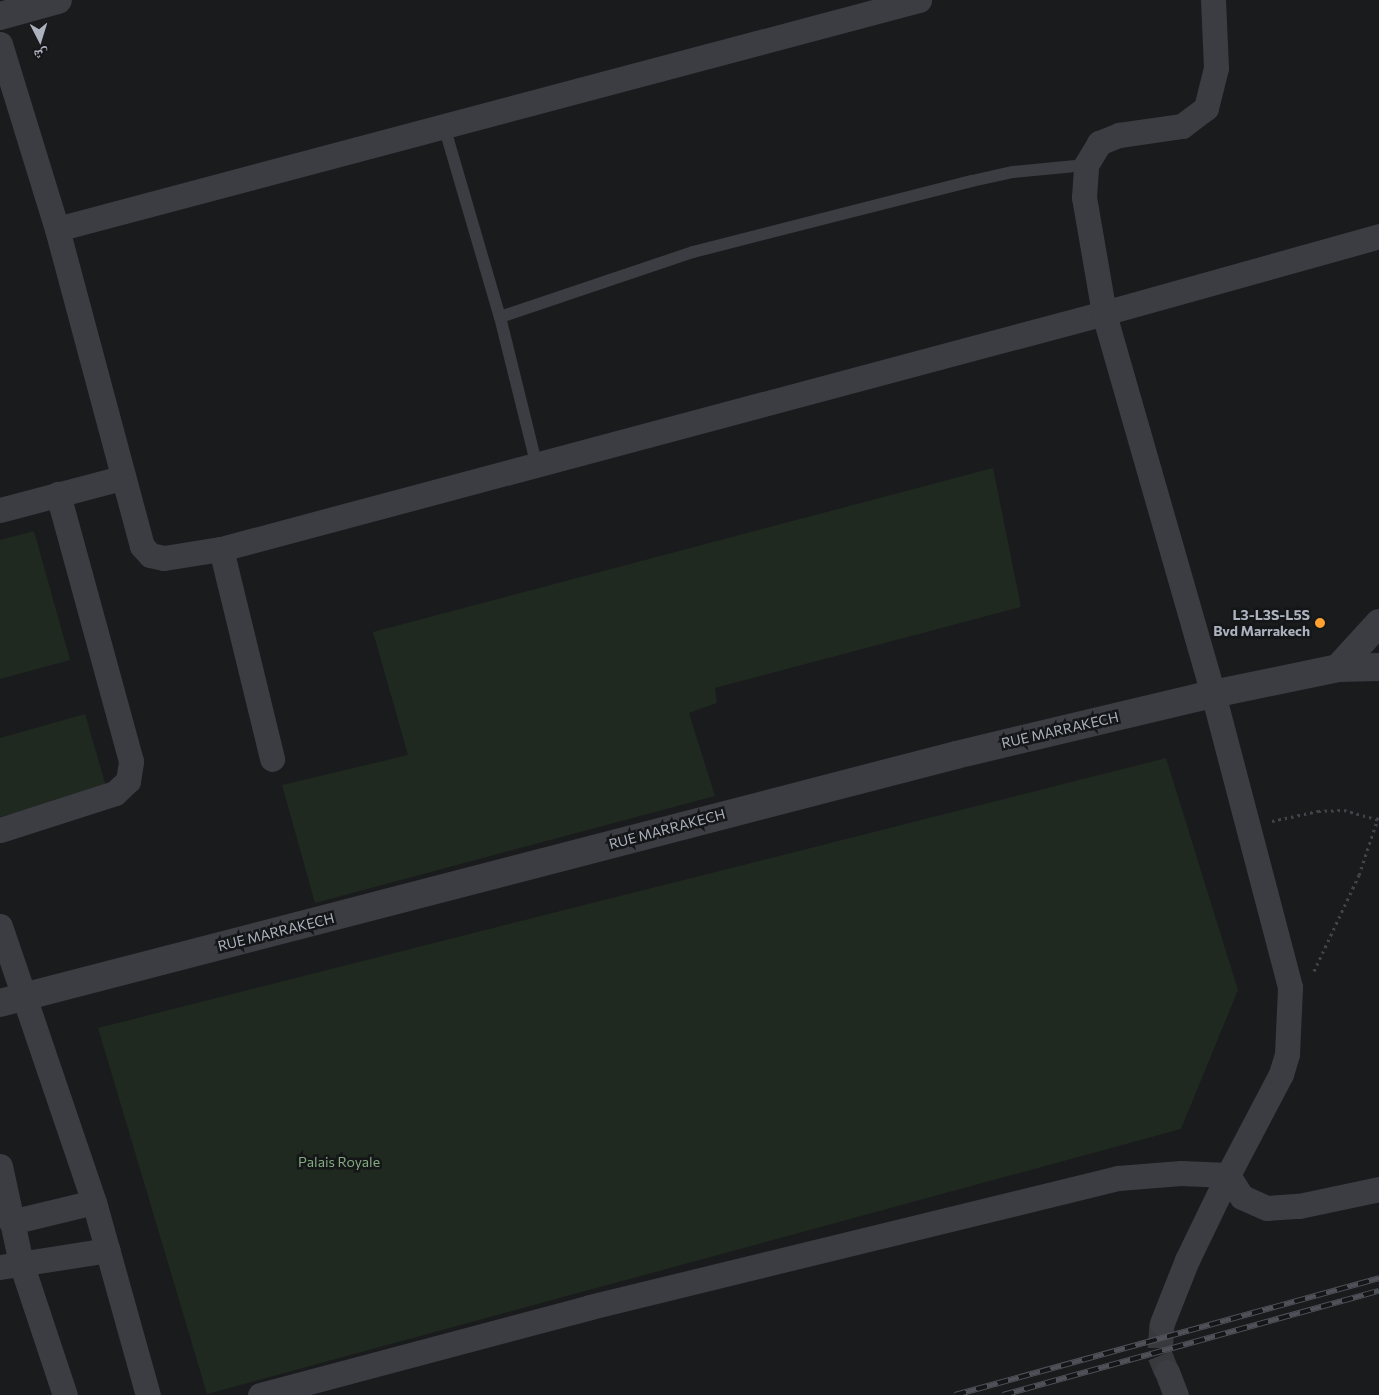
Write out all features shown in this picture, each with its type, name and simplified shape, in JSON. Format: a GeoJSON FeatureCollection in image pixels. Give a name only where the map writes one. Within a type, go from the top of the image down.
{"type":"FeatureCollection","features":[{"type":"Feature","properties":{"kind":"street"},"geometry":{"type":"LineString","coordinates":[[0,16],[58,0]]}},
{"type":"Feature","properties":{"kind":"street"},"geometry":{"type":"LineString","coordinates":[[57,229],[918,0]]}},
{"type":"Feature","properties":{"kind":"street"},"geometry":{"type":"LineString","coordinates":[[1162,1323],[1187,1260],[1228,1175],[1281,1074],[1290,1021],[1290,987],[1213,694],[1104,313],[1084,198],[1086,165],[1094,148],[1109,138],[1182,126],[1206,108],[1216,68],[1213,0]]}},
{"type":"Feature","properties":{"kind":"street"},"geometry":{"type":"LineString","coordinates":[[0,44],[57,229],[122,478],[142,546],[150,555],[164,558],[221,549],[536,463],[1104,313],[1379,236]]}},
{"type":"Feature","properties":{"kind":"street"},"geometry":{"type":"LineString","coordinates":[[0,510],[122,478]]}},
{"type":"Feature","properties":{"kind":"street"},"geometry":{"type":"LineString","coordinates":[[0,830],[115,793],[128,781],[131,760],[58,494]]}},
{"type":"Feature","properties":{"kind":"street"},"geometry":{"type":"LineString","coordinates":[[221,549],[272,758]]}},
{"type":"Feature","properties":{"kind":"street"},"geometry":{"type":"LineString","coordinates":[[1338,668],[1379,623]]}},
{"type":"Feature","properties":{"kind":"street","name":"RUE MARRAKECH"},"geometry":{"type":"LineString","coordinates":[[11,1000],[947,757],[1213,694],[1338,668],[1379,667]]}},
{"type":"Feature","properties":{"kind":"street"},"geometry":{"type":"LineString","coordinates":[[0,926],[11,1000],[94,1202],[148,1395]]}},
{"type":"Feature","properties":{"kind":"street"},"geometry":{"type":"LineString","coordinates":[[0,1166],[11,1222],[11,1265],[66,1395]]}},
{"type":"Feature","properties":{"kind":"street"},"geometry":{"type":"LineString","coordinates":[[260,1395],[590,1307],[1118,1178],[1181,1173],[1228,1175]]}},
{"type":"Feature","properties":{"kind":"street"},"geometry":{"type":"LineString","coordinates":[[1228,1175],[1242,1197],[1267,1208],[1299,1206],[1379,1189]]}},
{"type":"Feature","properties":{"kind":"street"},"geometry":{"type":"LineString","coordinates":[[11,1222],[94,1202]]}},
{"type":"Feature","properties":{"kind":"street"},"geometry":{"type":"LineString","coordinates":[[11,1265],[108,1250]]}},
{"type":"Feature","properties":{"kind":"lane"},"geometry":{"type":"LineString","coordinates":[[444,126],[500,317],[536,463]]}},
{"type":"Feature","properties":{"kind":"lane"},"geometry":{"type":"LineString","coordinates":[[500,317],[702,250],[972,181],[1013,172],[1086,165]]}},
{"type":"Feature","properties":{"kind":"path"},"geometry":{"type":"LineString","coordinates":[[1248,829],[1318,810],[1344,810],[1379,818],[1359,875],[1312,974]]}},
{"type":"Feature","properties":{"kind":"green space"},"geometry":{"type":"Polygon","coordinates":[[[993,468],[1021,607],[715,688],[717,703],[689,713],[715,796],[315,903],[282,785],[408,755],[373,632],[993,468]]]}},
{"type":"Feature","properties":{"kind":"green space"},"geometry":{"type":"Polygon","coordinates":[[[34,531],[70,660],[0,679],[0,540],[34,531]]]}},
{"type":"Feature","properties":{"kind":"green space"},"geometry":{"type":"Polygon","coordinates":[[[85,714],[106,786],[0,817],[0,738],[85,714]]]}},
{"type":"Feature","properties":{"kind":"green space","name":"Palais Royale"},"geometry":{"type":"Polygon","coordinates":[[[1166,758],[1238,990],[1181,1129],[207,1394],[98,1028],[1166,758]]]}},
{"type":"Feature","properties":{"kind":"tunnel"},"geometry":{"type":"LineString","coordinates":[[1162,1323],[1160,1355],[1167,1372]]}},
{"type":"Feature","properties":{"kind":"railway"},"geometry":{"type":"LineString","coordinates":[[955,1395],[1379,1278]]}},
{"type":"Feature","properties":{"kind":"railway"},"geometry":{"type":"LineString","coordinates":[[1003,1395],[1379,1291]]}},
{"type":"Feature","properties":{"kind":"place","name":"L3-L3S-L5S Bvd Marrakech"},"geometry":{"type":"Point","coordinates":[1320,623]}}]}
